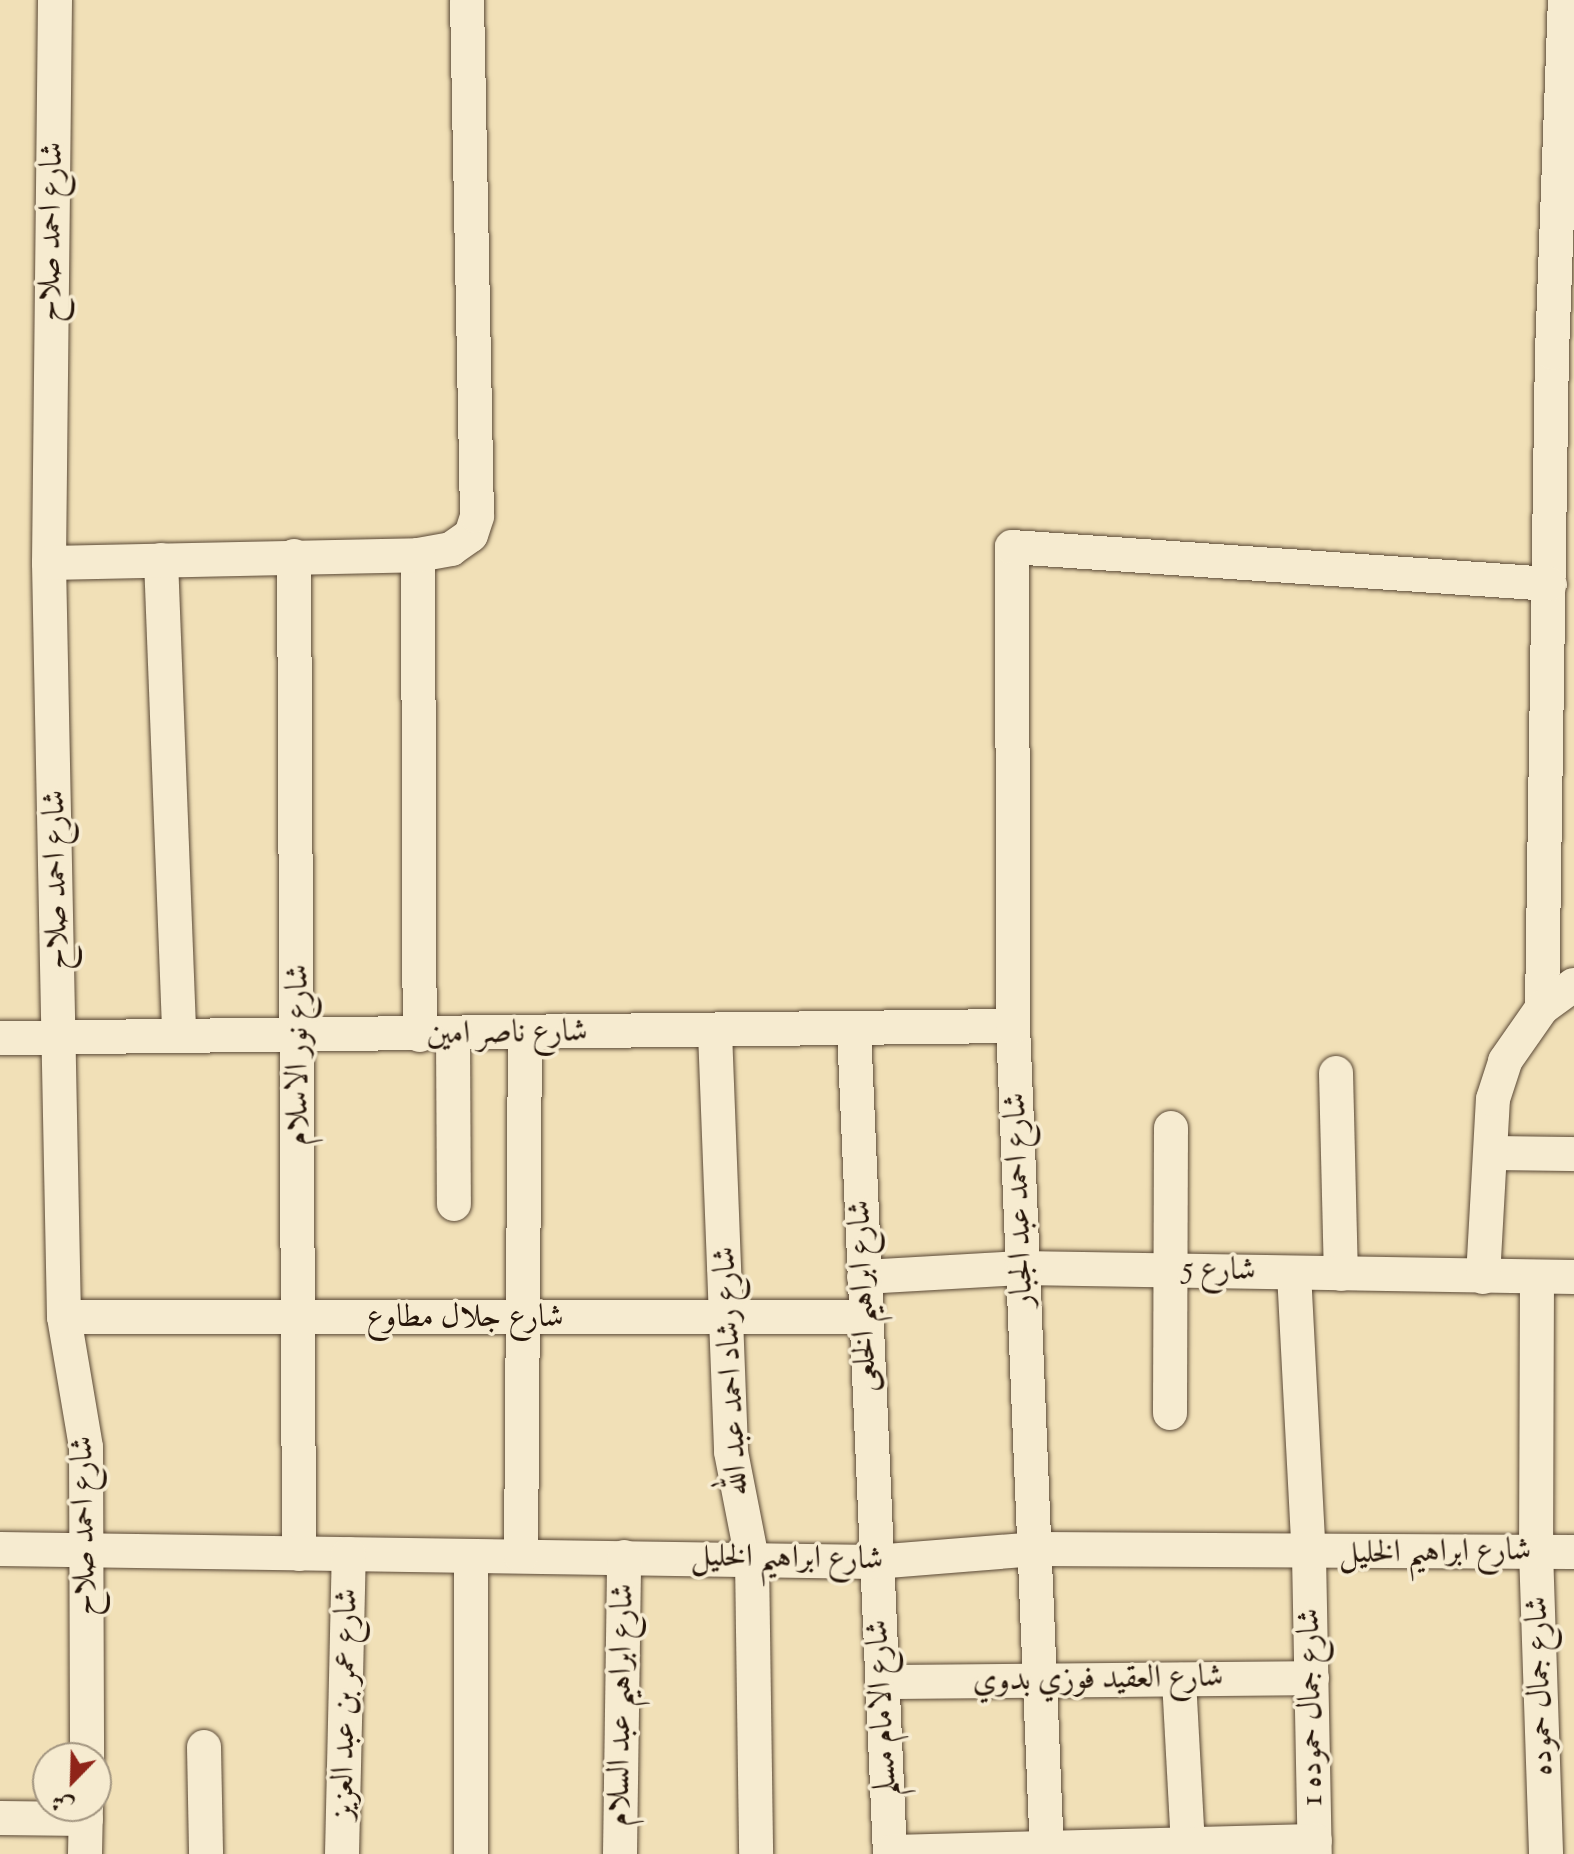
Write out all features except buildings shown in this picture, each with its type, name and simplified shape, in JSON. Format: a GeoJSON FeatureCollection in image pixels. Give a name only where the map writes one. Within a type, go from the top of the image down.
{"type":"FeatureCollection","features":[{"type":"Feature","properties":{"kind":"street","name":"شارع احمد صلاح"},"geometry":{"type":"LineString","coordinates":[[55,0],[49,563],[61,1037],[64,1317],[86,1447],[87,1742]]}},
{"type":"Feature","properties":{"kind":"street"},"geometry":{"type":"LineString","coordinates":[[49,563],[418,555],[463,544],[477,516],[467,0]]}},
{"type":"Feature","properties":{"kind":"street"},"geometry":{"type":"LineString","coordinates":[[1542,1008],[1561,688],[1550,584],[1563,533],[1565,0]]}},
{"type":"Feature","properties":{"kind":"street","name":"شارع احمد عبد الجبار"},"geometry":{"type":"LineString","coordinates":[[1046,1852],[1038,1549],[1021,1268],[1013,1026],[1012,547],[1550,584]]}},
{"type":"Feature","properties":{"kind":"street"},"geometry":{"type":"LineString","coordinates":[[418,555],[436,1034],[454,1204]]}},
{"type":"Feature","properties":{"kind":"street","name":"شارع نور الاسلام"},"geometry":{"type":"LineString","coordinates":[[294,556],[299,1036],[299,1554]]}},
{"type":"Feature","properties":{"kind":"street"},"geometry":{"type":"LineString","coordinates":[[161,560],[179,1036]]}},
{"type":"Feature","properties":{"kind":"street"},"geometry":{"type":"LineString","coordinates":[[1483,1277],[1493,1099],[1505,1061],[1542,1008],[1574,985]]}},
{"type":"Feature","properties":{"kind":"street","name":"شارع ناصر امين"},"geometry":{"type":"LineString","coordinates":[[0,1038],[715,1032],[1013,1026]]}},
{"type":"Feature","properties":{"kind":"street","name":"شارع ابراهيم الخلعى"},"geometry":{"type":"LineString","coordinates":[[854,1030],[875,1562]]}},
{"type":"Feature","properties":{"kind":"street","name":"شارع رشاد احمد عبد الله"},"geometry":{"type":"LineString","coordinates":[[715,1032],[734,1482],[752,1559],[756,1854]]}},
{"type":"Feature","properties":{"kind":"street"},"geometry":{"type":"LineString","coordinates":[[521,1556],[525,1033]]}},
{"type":"Feature","properties":{"kind":"street"},"geometry":{"type":"LineString","coordinates":[[1336,1073],[1341,1274]]}},
{"type":"Feature","properties":{"kind":"street"},"geometry":{"type":"LineString","coordinates":[[1170,1413],[1171,1128]]}},
{"type":"Feature","properties":{"kind":"street"},"geometry":{"type":"LineString","coordinates":[[1492,1153],[1574,1154]]}},
{"type":"Feature","properties":{"kind":"street","name":"شارع 5"},"geometry":{"type":"LineString","coordinates":[[864,1277],[1021,1268],[1574,1277]]}},
{"type":"Feature","properties":{"kind":"street","name":"شارع جمال حموده 1"},"geometry":{"type":"LineString","coordinates":[[1294,1273],[1309,1555],[1315,1848]]}},
{"type":"Feature","properties":{"kind":"street","name":"شارع جمال حموده"},"geometry":{"type":"LineString","coordinates":[[1537,1277],[1536,1551],[1546,1854]]}},
{"type":"Feature","properties":{"kind":"street","name":"شارع جلال مطاوع"},"geometry":{"type":"LineString","coordinates":[[64,1317],[728,1320],[865,1317]]}},
{"type":"Feature","properties":{"kind":"street","name":"شارع ابراهيم الخليل"},"geometry":{"type":"LineString","coordinates":[[0,1549],[875,1562],[1038,1549],[1309,1555],[1574,1552]]}},
{"type":"Feature","properties":{"kind":"street","name":"شارع عمر بن عبد العزيز"},"geometry":{"type":"LineString","coordinates":[[342,1854],[349,1554]]}},
{"type":"Feature","properties":{"kind":"street"},"geometry":{"type":"LineString","coordinates":[[471,1556],[471,1854]]}},
{"type":"Feature","properties":{"kind":"street","name":"شارع ابراهيم عبد السلام"},"geometry":{"type":"LineString","coordinates":[[620,1854],[624,1557]]}},
{"type":"Feature","properties":{"kind":"street","name":"شارع الامام مسلم"},"geometry":{"type":"LineString","coordinates":[[875,1562],[884,1682],[890,1853]]}},
{"type":"Feature","properties":{"kind":"street","name":"شارع العقيد فوزي بدوي"},"geometry":{"type":"LineString","coordinates":[[884,1682],[1312,1678]]}},
{"type":"Feature","properties":{"kind":"street"},"geometry":{"type":"LineString","coordinates":[[1179,1680],[1188,1846]]}},
{"type":"Feature","properties":{"kind":"street"},"geometry":{"type":"LineString","coordinates":[[204,1747],[206,1854]]}},
{"type":"Feature","properties":{"kind":"street"},"geometry":{"type":"LineString","coordinates":[[0,1818],[32,1816]]}},
{"type":"Feature","properties":{"kind":"street"},"geometry":{"type":"LineString","coordinates":[[85,1854],[86,1822]]}},
{"type":"Feature","properties":{"kind":"street"},"geometry":{"type":"LineString","coordinates":[[890,1853],[1046,1852],[1188,1846],[1315,1848]]}}]}
